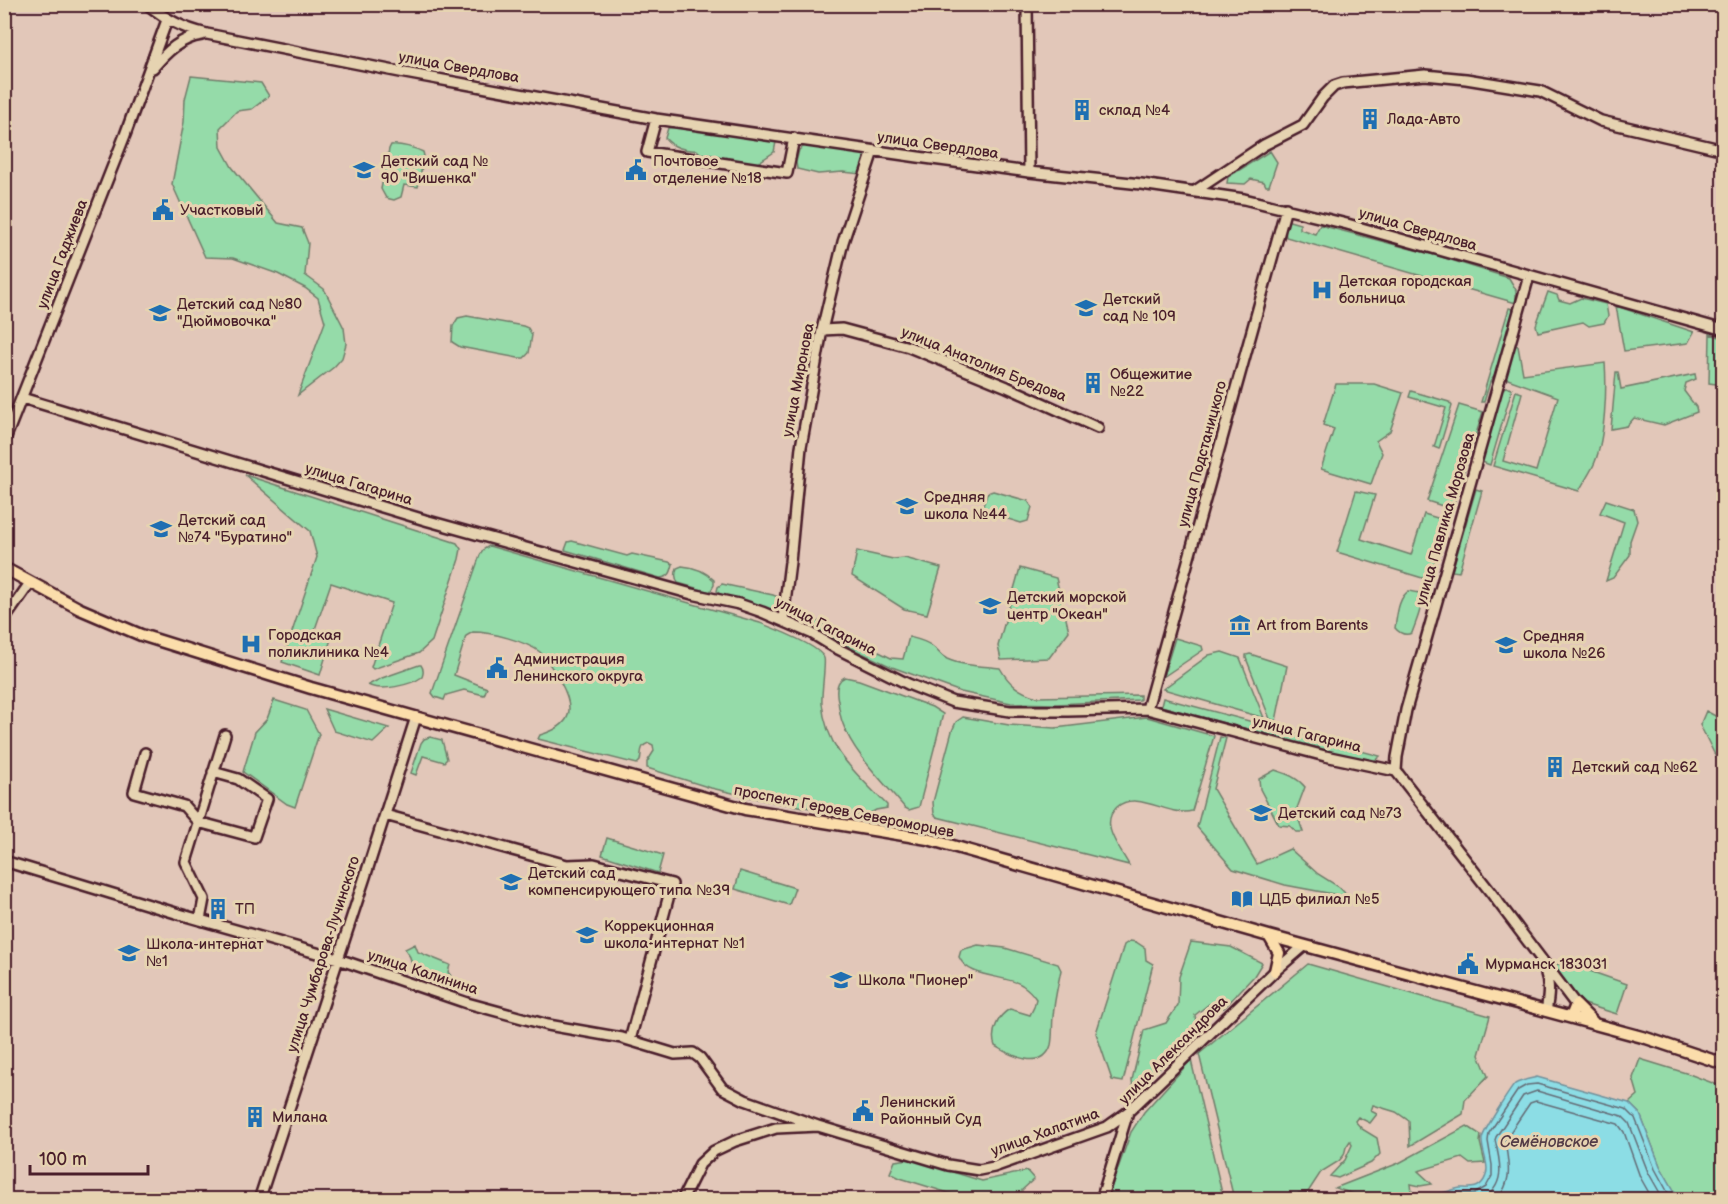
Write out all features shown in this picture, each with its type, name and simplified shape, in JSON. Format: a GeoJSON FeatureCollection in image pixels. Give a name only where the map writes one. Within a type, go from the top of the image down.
{"type":"FeatureCollection","features":[{"type":"Feature","properties":{"kind":"main road","name":"проспект Героев Североморцев"},"geometry":{"type":"LineString","coordinates":[[4,568],[80,609],[141,635],[218,660],[745,809],[928,839],[1304,946],[1596,1024],[1724,1064]]}},
{"type":"Feature","properties":{"kind":"main road"},"geometry":{"type":"LineString","coordinates":[[1269,936],[1279,952],[1275,971]]}},
{"type":"Feature","properties":{"kind":"main road"},"geometry":{"type":"LineString","coordinates":[[1571,1017],[1576,1005],[1596,1024]]}},
{"type":"Feature","properties":{"kind":"street","name":"улица Свердлова"},"geometry":{"type":"LineString","coordinates":[[147,4],[167,20],[185,29],[207,34],[656,119],[873,151],[1244,199],[1286,208],[1724,330]]}},
{"type":"Feature","properties":{"kind":"street"},"geometry":{"type":"LineString","coordinates":[[1027,4],[1029,172]]}},
{"type":"Feature","properties":{"kind":"street","name":"улица Гаджиева"},"geometry":{"type":"LineString","coordinates":[[4,442],[167,20]]}},
{"type":"Feature","properties":{"kind":"street","name":"улица Гаджиева"},"geometry":{"type":"LineString","coordinates":[[146,77],[159,61],[181,41],[207,34]]}},
{"type":"Feature","properties":{"kind":"street"},"geometry":{"type":"LineString","coordinates":[[1195,191],[1264,145],[1303,125],[1334,86],[1343,83],[1425,75],[1540,91],[1601,121],[1724,150]]}},
{"type":"Feature","properties":{"kind":"street"},"geometry":{"type":"LineString","coordinates":[[656,119],[647,152],[787,173],[794,138]]}},
{"type":"Feature","properties":{"kind":"street","name":"улица Миронова"},"geometry":{"type":"LineString","coordinates":[[783,620],[801,447],[822,330],[843,242],[873,151]]}},
{"type":"Feature","properties":{"kind":"street","name":"улица Подстаницкого"},"geometry":{"type":"LineString","coordinates":[[1147,709],[1286,208]]}},
{"type":"Feature","properties":{"kind":"street","name":"улица Павлика Морозова"},"geometry":{"type":"LineString","coordinates":[[1396,771],[1406,710],[1529,276]]}},
{"type":"Feature","properties":{"kind":"street","name":"улица Анатолия Бредова"},"geometry":{"type":"LineString","coordinates":[[822,330],[842,329],[909,347],[1007,387],[1098,428]]}},
{"type":"Feature","properties":{"kind":"street","name":"улица Гагарина"},"geometry":{"type":"LineString","coordinates":[[22,398],[425,520],[692,594],[739,604],[783,620],[908,684],[953,702],[1010,711],[1147,709],[1325,756],[1396,771]]}},
{"type":"Feature","properties":{"kind":"street"},"geometry":{"type":"LineString","coordinates":[[4,620],[30,583]]}},
{"type":"Feature","properties":{"kind":"street","name":"улица Чумбарова-Лучинского"},"geometry":{"type":"LineString","coordinates":[[259,1200],[416,717]]}},
{"type":"Feature","properties":{"kind":"street"},"geometry":{"type":"LineString","coordinates":[[200,920],[204,899],[186,862],[225,735]]}},
{"type":"Feature","properties":{"kind":"street"},"geometry":{"type":"LineString","coordinates":[[145,753],[134,792],[184,806],[198,822],[254,837],[267,799],[238,778],[213,772]]}},
{"type":"Feature","properties":{"kind":"street"},"geometry":{"type":"LineString","coordinates":[[1396,771],[1576,1005]]}},
{"type":"Feature","properties":{"kind":"street"},"geometry":{"type":"LineString","coordinates":[[385,815],[567,865],[594,864],[672,884],[630,1040]]}},
{"type":"Feature","properties":{"kind":"street","name":"улица Калинина"},"geometry":{"type":"LineString","coordinates":[[4,861],[338,959],[467,1003],[548,1024],[630,1040],[675,1054],[693,1053],[700,1058],[722,1088],[745,1100],[818,1126]]}},
{"type":"Feature","properties":{"kind":"street","name":"улица Александрова"},"geometry":{"type":"LineString","coordinates":[[1101,1200],[1128,1112],[1304,946]]}},
{"type":"Feature","properties":{"kind":"street"},"geometry":{"type":"LineString","coordinates":[[1540,956],[1548,980],[1549,997],[1546,1011]]}},
{"type":"Feature","properties":{"kind":"street","name":"улица Халатина"},"geometry":{"type":"LineString","coordinates":[[682,1200],[700,1164],[714,1151],[735,1141],[776,1128],[818,1126],[948,1165],[979,1170],[994,1167],[1107,1127],[1128,1112]]}},
{"type":"Feature","properties":{"kind":"green space"},"geometry":{"type":"Polygon","coordinates":[[[191,76],[261,83],[269,96],[252,109],[237,111],[220,128],[221,147],[232,167],[278,223],[302,228],[308,243],[305,275],[324,289],[344,328],[346,344],[342,358],[334,367],[298,395],[325,322],[318,298],[305,288],[278,274],[233,258],[205,257],[172,184],[184,122],[185,99],[191,76]]]}},
{"type":"Feature","properties":{"kind":"green space"},"geometry":{"type":"Polygon","coordinates":[[[685,127],[774,140],[776,142],[774,152],[756,164],[702,155],[697,150],[675,146],[665,138],[668,128],[685,127]]]}},
{"type":"Feature","properties":{"kind":"green space"},"geometry":{"type":"Polygon","coordinates":[[[391,145],[416,149],[423,152],[424,156],[418,187],[404,185],[401,197],[394,200],[386,198],[381,189],[391,145]]]}},
{"type":"Feature","properties":{"kind":"green space"},"geometry":{"type":"Polygon","coordinates":[[[806,145],[859,152],[867,157],[861,174],[843,172],[818,174],[797,169],[799,150],[806,145]]]}},
{"type":"Feature","properties":{"kind":"green space"},"geometry":{"type":"Polygon","coordinates":[[[1270,151],[1277,162],[1269,186],[1266,186],[1264,182],[1251,179],[1245,184],[1227,183],[1228,177],[1270,151]]]}},
{"type":"Feature","properties":{"kind":"green space"},"geometry":{"type":"Polygon","coordinates":[[[1286,220],[1300,224],[1300,229],[1315,234],[1320,225],[1438,256],[1509,278],[1516,290],[1516,303],[1286,237],[1284,223],[1286,220]]]}},
{"type":"Feature","properties":{"kind":"green space"},"geometry":{"type":"Polygon","coordinates":[[[1548,292],[1557,295],[1559,300],[1570,303],[1581,298],[1606,304],[1608,316],[1604,323],[1589,326],[1583,322],[1538,332],[1536,325],[1548,292]]]}},
{"type":"Feature","properties":{"kind":"green space"},"geometry":{"type":"Polygon","coordinates":[[[1616,306],[1694,332],[1688,343],[1624,351],[1616,306]]]}},
{"type":"Feature","properties":{"kind":"green space"},"geometry":{"type":"Polygon","coordinates":[[[1509,308],[1514,309],[1495,375],[1490,382],[1484,402],[1481,402],[1509,308]]]}},
{"type":"Feature","properties":{"kind":"green space"},"geometry":{"type":"Polygon","coordinates":[[[467,316],[528,328],[532,335],[529,353],[524,358],[518,358],[460,347],[452,342],[453,326],[458,318],[467,316]]]}},
{"type":"Feature","properties":{"kind":"green space"},"geometry":{"type":"Polygon","coordinates":[[[1710,334],[1723,338],[1723,385],[1709,383],[1710,334]]]}},
{"type":"Feature","properties":{"kind":"green space"},"geometry":{"type":"Polygon","coordinates":[[[1515,345],[1518,346],[1523,374],[1605,363],[1606,386],[1601,440],[1592,469],[1579,491],[1493,466],[1516,391],[1522,393],[1503,461],[1536,471],[1558,397],[1505,378],[1515,345]]]}},
{"type":"Feature","properties":{"kind":"green space"},"geometry":{"type":"Polygon","coordinates":[[[1616,372],[1618,372],[1621,389],[1695,374],[1696,379],[1686,383],[1684,391],[1697,412],[1664,425],[1634,418],[1627,426],[1611,429],[1616,372]]]}},
{"type":"Feature","properties":{"kind":"green space"},"geometry":{"type":"Polygon","coordinates":[[[1336,384],[1374,384],[1403,393],[1390,431],[1376,441],[1382,453],[1371,484],[1321,469],[1334,429],[1323,425],[1336,384]]]}},
{"type":"Feature","properties":{"kind":"green space"},"geometry":{"type":"Polygon","coordinates":[[[1503,386],[1512,389],[1490,465],[1482,462],[1503,386]]]}},
{"type":"Feature","properties":{"kind":"green space"},"geometry":{"type":"Polygon","coordinates":[[[1411,391],[1449,402],[1452,406],[1439,449],[1434,447],[1446,408],[1409,397],[1411,391]]]}},
{"type":"Feature","properties":{"kind":"green space"},"geometry":{"type":"Polygon","coordinates":[[[1459,405],[1483,412],[1452,509],[1427,501],[1459,405]]]}},
{"type":"Feature","properties":{"kind":"green space"},"geometry":{"type":"Polygon","coordinates":[[[245,475],[457,543],[461,549],[459,559],[432,641],[419,653],[373,669],[371,667],[392,603],[331,583],[314,632],[331,639],[320,675],[282,662],[317,557],[310,531],[245,475]]]}},
{"type":"Feature","properties":{"kind":"green space"},"geometry":{"type":"Polygon","coordinates":[[[1476,489],[1482,491],[1459,572],[1452,571],[1476,489]]]}},
{"type":"Feature","properties":{"kind":"green space"},"geometry":{"type":"Polygon","coordinates":[[[993,491],[1028,501],[1032,507],[1028,521],[1021,523],[985,512],[983,506],[987,493],[993,491]]]}},
{"type":"Feature","properties":{"kind":"green space"},"geometry":{"type":"Polygon","coordinates":[[[1356,491],[1375,495],[1361,539],[1411,555],[1424,514],[1447,521],[1429,580],[1337,552],[1356,491]]]}},
{"type":"Feature","properties":{"kind":"green space"},"geometry":{"type":"Polygon","coordinates":[[[1606,500],[1634,509],[1637,521],[1630,541],[1630,555],[1613,578],[1606,581],[1624,522],[1600,513],[1606,500]]]}},
{"type":"Feature","properties":{"kind":"green space"},"geometry":{"type":"Polygon","coordinates":[[[572,541],[627,556],[632,554],[669,562],[673,564],[671,572],[668,576],[660,578],[565,550],[568,542],[572,541]]]}},
{"type":"Feature","properties":{"kind":"green space"},"geometry":{"type":"Polygon","coordinates":[[[489,546],[760,623],[814,648],[824,658],[822,703],[829,734],[844,760],[887,805],[887,808],[869,814],[854,815],[768,801],[711,788],[647,768],[647,762],[654,751],[653,745],[649,743],[642,748],[640,761],[637,764],[538,739],[540,735],[558,727],[568,716],[566,693],[540,652],[526,644],[498,635],[473,632],[466,636],[454,675],[487,688],[484,695],[464,690],[446,695],[444,700],[435,697],[432,693],[480,555],[489,546]]]}},
{"type":"Feature","properties":{"kind":"green space"},"geometry":{"type":"Polygon","coordinates":[[[857,551],[893,559],[905,558],[941,568],[927,614],[904,609],[852,576],[857,551]]]}},
{"type":"Feature","properties":{"kind":"green space"},"geometry":{"type":"Polygon","coordinates":[[[682,566],[700,570],[714,580],[710,592],[678,583],[676,572],[677,568],[682,566]]]}},
{"type":"Feature","properties":{"kind":"green space"},"geometry":{"type":"Polygon","coordinates":[[[1020,568],[1056,578],[1069,631],[1049,658],[1001,660],[998,646],[1020,568]]]}},
{"type":"Feature","properties":{"kind":"green space"},"geometry":{"type":"Polygon","coordinates":[[[722,584],[778,597],[781,601],[780,608],[777,611],[719,594],[718,587],[722,584]]]}},
{"type":"Feature","properties":{"kind":"green space"},"geometry":{"type":"Polygon","coordinates":[[[1409,591],[1419,593],[1421,602],[1412,633],[1405,634],[1395,628],[1400,602],[1409,591]]]}},
{"type":"Feature","properties":{"kind":"green space"},"geometry":{"type":"Polygon","coordinates":[[[809,617],[891,658],[903,659],[909,637],[921,640],[953,661],[1000,668],[1015,687],[1037,697],[1140,695],[1140,700],[1056,704],[1011,703],[961,692],[892,667],[851,648],[814,627],[809,617]]]}},
{"type":"Feature","properties":{"kind":"green space"},"geometry":{"type":"Polygon","coordinates":[[[1175,638],[1202,646],[1203,650],[1163,677],[1175,638]]]}},
{"type":"Feature","properties":{"kind":"green space"},"geometry":{"type":"Polygon","coordinates":[[[1222,652],[1240,658],[1264,718],[1163,689],[1209,655],[1222,652]]]}},
{"type":"Feature","properties":{"kind":"green space"},"geometry":{"type":"Polygon","coordinates":[[[1250,654],[1287,666],[1276,721],[1270,719],[1246,658],[1246,655],[1250,654]]]}},
{"type":"Feature","properties":{"kind":"green space"},"geometry":{"type":"Polygon","coordinates":[[[419,665],[423,669],[422,677],[411,683],[388,688],[368,685],[382,678],[419,665]]]}},
{"type":"Feature","properties":{"kind":"green space"},"geometry":{"type":"Polygon","coordinates":[[[845,677],[932,707],[943,714],[919,807],[909,810],[905,808],[862,758],[848,735],[841,719],[837,694],[839,681],[845,677]]]}},
{"type":"Feature","properties":{"kind":"green space"},"geometry":{"type":"Polygon","coordinates":[[[1163,698],[1380,756],[1372,763],[1161,706],[1163,698]]]}},
{"type":"Feature","properties":{"kind":"green space"},"geometry":{"type":"Polygon","coordinates":[[[274,700],[306,710],[319,734],[295,807],[287,804],[243,772],[255,732],[267,719],[274,700]]]}},
{"type":"Feature","properties":{"kind":"green space"},"geometry":{"type":"Polygon","coordinates":[[[324,709],[389,728],[373,743],[334,731],[324,709]]]}},
{"type":"Feature","properties":{"kind":"green space"},"geometry":{"type":"Polygon","coordinates":[[[1706,711],[1723,720],[1723,771],[1700,725],[1706,711]]]}},
{"type":"Feature","properties":{"kind":"green space"},"geometry":{"type":"Polygon","coordinates":[[[963,717],[1009,725],[1055,728],[1147,717],[1214,736],[1192,811],[1174,811],[1134,801],[1125,802],[1112,814],[1110,828],[1112,836],[1129,865],[937,817],[934,814],[933,802],[952,731],[956,722],[963,717]]]}},
{"type":"Feature","properties":{"kind":"green space"},"geometry":{"type":"Polygon","coordinates":[[[430,737],[442,740],[447,759],[444,762],[423,756],[416,775],[411,773],[421,743],[430,737]]]}},
{"type":"Feature","properties":{"kind":"green space"},"geometry":{"type":"Polygon","coordinates":[[[1220,737],[1226,738],[1213,789],[1257,864],[1290,849],[1349,897],[1285,885],[1233,869],[1197,827],[1220,737]]]}},
{"type":"Feature","properties":{"kind":"green space"},"geometry":{"type":"Polygon","coordinates":[[[1275,770],[1288,774],[1305,787],[1296,811],[1303,832],[1296,832],[1290,826],[1279,825],[1260,789],[1259,779],[1275,770]]]}},
{"type":"Feature","properties":{"kind":"green space"},"geometry":{"type":"Polygon","coordinates":[[[607,838],[663,855],[658,873],[602,855],[607,838]]]}},
{"type":"Feature","properties":{"kind":"green space"},"geometry":{"type":"Polygon","coordinates":[[[740,871],[795,888],[789,905],[735,889],[740,871]]]}},
{"type":"Feature","properties":{"kind":"green space"},"geometry":{"type":"Polygon","coordinates":[[[1130,941],[1145,948],[1146,960],[1153,964],[1123,1082],[1112,1080],[1096,1033],[1124,945],[1130,941]]]}},
{"type":"Feature","properties":{"kind":"green space"},"geometry":{"type":"Polygon","coordinates":[[[1191,942],[1231,947],[1262,963],[1254,976],[1224,1008],[1209,1004],[1195,1015],[1197,1030],[1160,1067],[1133,1088],[1132,1080],[1144,1030],[1166,1023],[1178,1005],[1179,977],[1191,942]]]}},
{"type":"Feature","properties":{"kind":"green space"},"geometry":{"type":"Polygon","coordinates":[[[415,944],[418,952],[450,965],[448,972],[454,980],[449,989],[415,976],[410,957],[405,949],[415,944]]]}},
{"type":"Feature","properties":{"kind":"green space"},"geometry":{"type":"Polygon","coordinates":[[[978,945],[1005,948],[1058,964],[1061,970],[1054,1005],[1051,1045],[1041,1058],[1034,1060],[1017,1057],[995,1046],[994,1030],[1002,1015],[1010,1009],[1030,1015],[1036,999],[1022,985],[978,973],[964,964],[959,957],[961,950],[978,945]]]}},
{"type":"Feature","properties":{"kind":"green space"},"geometry":{"type":"Polygon","coordinates":[[[1552,963],[1584,969],[1627,984],[1617,1014],[1578,1002],[1552,963]]]}},
{"type":"Feature","properties":{"kind":"green space"},"geometry":{"type":"Polygon","coordinates":[[[1308,964],[1490,1016],[1479,1055],[1488,1076],[1465,1100],[1463,1114],[1410,1146],[1409,1121],[1396,1112],[1373,1105],[1371,1111],[1377,1114],[1370,1123],[1358,1117],[1355,1121],[1362,1129],[1377,1138],[1380,1154],[1371,1163],[1338,1178],[1330,1176],[1345,1160],[1352,1145],[1350,1141],[1344,1155],[1339,1161],[1321,1172],[1308,1192],[1298,1193],[1306,1196],[1305,1199],[1234,1199],[1199,1054],[1308,964]]]}},
{"type":"Feature","properties":{"kind":"green space"},"geometry":{"type":"Polygon","coordinates":[[[1640,1059],[1723,1087],[1723,1199],[1679,1199],[1660,1166],[1640,1114],[1629,1103],[1638,1095],[1633,1078],[1640,1059]]]}},
{"type":"Feature","properties":{"kind":"green space"},"geometry":{"type":"Polygon","coordinates":[[[1191,1060],[1222,1193],[1213,1199],[1107,1199],[1131,1132],[1144,1112],[1191,1060]]]}},
{"type":"Feature","properties":{"kind":"green space"},"geometry":{"type":"Polygon","coordinates":[[[1467,1126],[1481,1135],[1480,1142],[1485,1163],[1470,1164],[1462,1158],[1418,1171],[1432,1184],[1420,1186],[1411,1184],[1412,1192],[1405,1199],[1388,1196],[1387,1199],[1369,1199],[1335,1188],[1399,1163],[1467,1126]]]}},
{"type":"Feature","properties":{"kind":"green space"},"geometry":{"type":"Polygon","coordinates":[[[910,1159],[982,1181],[1027,1171],[1034,1179],[1022,1190],[1021,1199],[968,1199],[890,1173],[895,1161],[910,1159]]]}},
{"type":"Feature","properties":{"kind":"water","name":"Семёновское"},"geometry":{"type":"Polygon","coordinates":[[[1537,1077],[1629,1103],[1640,1114],[1660,1166],[1679,1199],[1421,1199],[1457,1188],[1474,1188],[1482,1183],[1487,1165],[1482,1139],[1487,1128],[1515,1084],[1537,1077]]]}},
{"type":"Feature","properties":{"kind":"place","name":"склад №4"},"geometry":{"type":"Point","coordinates":[1082,110]}},
{"type":"Feature","properties":{"kind":"place","name":"Лада-Авто"},"geometry":{"type":"Point","coordinates":[1370,119]}},
{"type":"Feature","properties":{"kind":"place","name":"Детский сад № 90 \"Вишенка\""},"geometry":{"type":"Point","coordinates":[364,170]}},
{"type":"Feature","properties":{"kind":"place","name":"Почтовое отделение №18"},"geometry":{"type":"Point","coordinates":[636,170]}},
{"type":"Feature","properties":{"kind":"place","name":"Участковый"},"geometry":{"type":"Point","coordinates":[163,210]}},
{"type":"Feature","properties":{"kind":"place","name":"Детская городская больница"},"geometry":{"type":"Point","coordinates":[1322,290]}},
{"type":"Feature","properties":{"kind":"place","name":"Детский сад № 109"},"geometry":{"type":"Point","coordinates":[1086,308]}},
{"type":"Feature","properties":{"kind":"place","name":"Детский сад №80 \"Дюймовочка\""},"geometry":{"type":"Point","coordinates":[160,313]}},
{"type":"Feature","properties":{"kind":"place","name":"Общежитие №22"},"geometry":{"type":"Point","coordinates":[1093,383]}},
{"type":"Feature","properties":{"kind":"place","name":"Средняя школа №44"},"geometry":{"type":"Point","coordinates":[907,506]}},
{"type":"Feature","properties":{"kind":"place","name":"Детский сад №74 \"Буратино\""},"geometry":{"type":"Point","coordinates":[161,529]}},
{"type":"Feature","properties":{"kind":"place","name":"Детский морской центр \"Океан\""},"geometry":{"type":"Point","coordinates":[990,606]}},
{"type":"Feature","properties":{"kind":"place","name":"Art from Barents"},"geometry":{"type":"Point","coordinates":[1240,625]}},
{"type":"Feature","properties":{"kind":"place","name":"Городская поликлиника №4"},"geometry":{"type":"Point","coordinates":[251,644]}},
{"type":"Feature","properties":{"kind":"place","name":"Средняя школа №26"},"geometry":{"type":"Point","coordinates":[1506,645]}},
{"type":"Feature","properties":{"kind":"place","name":"Администрация Ленинского округа"},"geometry":{"type":"Point","coordinates":[497,668]}},
{"type":"Feature","properties":{"kind":"place","name":"Детский сад №62"},"geometry":{"type":"Point","coordinates":[1555,767]}},
{"type":"Feature","properties":{"kind":"place","name":"Детский сад №73"},"geometry":{"type":"Point","coordinates":[1261,813]}},
{"type":"Feature","properties":{"kind":"place","name":"Детский сад компенсирующего типа №39"},"geometry":{"type":"Point","coordinates":[511,882]}},
{"type":"Feature","properties":{"kind":"place","name":"ЦДБ филиал №5"},"geometry":{"type":"Point","coordinates":[1242,899]}},
{"type":"Feature","properties":{"kind":"place","name":"ТП"},"geometry":{"type":"Point","coordinates":[218,909]}},
{"type":"Feature","properties":{"kind":"place","name":"Коррекционная школа-интернат №1"},"geometry":{"type":"Point","coordinates":[587,935]}},
{"type":"Feature","properties":{"kind":"place","name":"Школа-интернат №1"},"geometry":{"type":"Point","coordinates":[129,953]}},
{"type":"Feature","properties":{"kind":"place","name":"Мурманск 183031"},"geometry":{"type":"Point","coordinates":[1468,964]}},
{"type":"Feature","properties":{"kind":"place","name":"Школа \"Пионер\""},"geometry":{"type":"Point","coordinates":[841,980]}},
{"type":"Feature","properties":{"kind":"place","name":"Ленинский Районный Суд"},"geometry":{"type":"Point","coordinates":[863,1111]}},
{"type":"Feature","properties":{"kind":"place","name":"Милана"},"geometry":{"type":"Point","coordinates":[255,1117]}}]}
